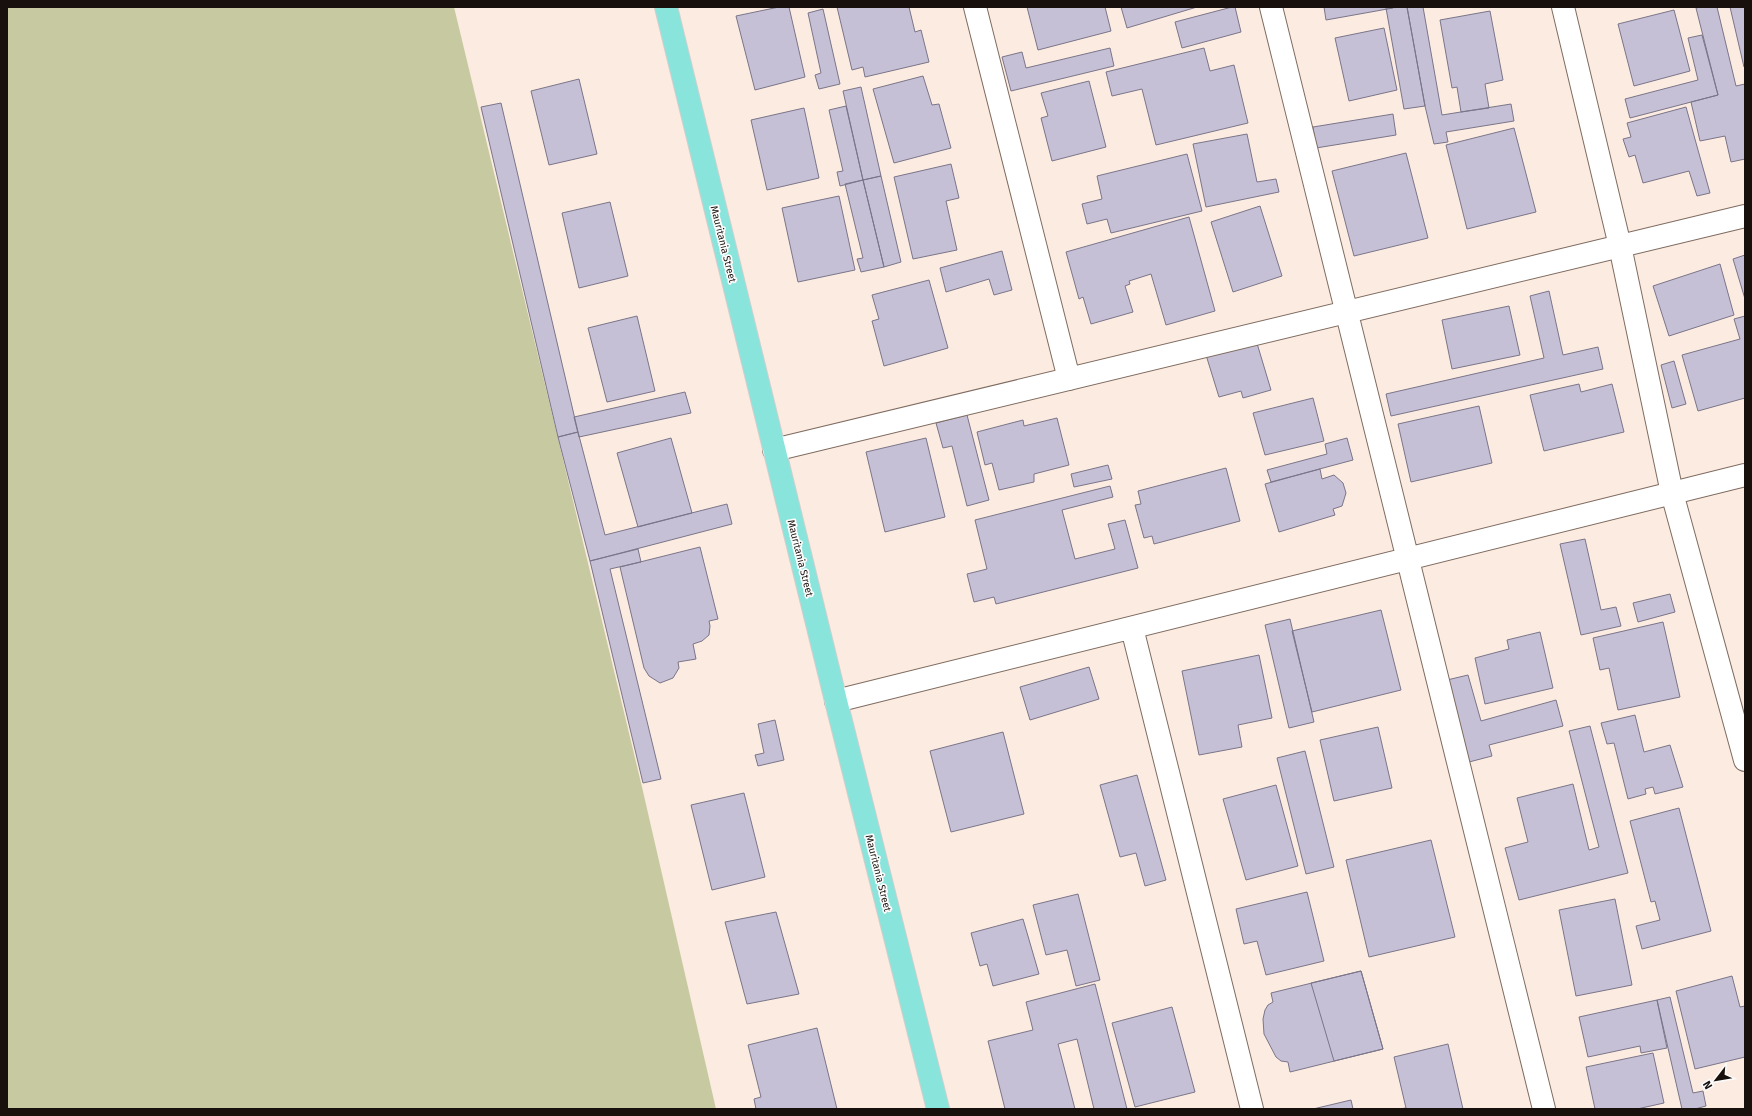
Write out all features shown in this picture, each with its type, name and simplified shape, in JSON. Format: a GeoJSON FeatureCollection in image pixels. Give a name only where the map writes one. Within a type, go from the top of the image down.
{"type":"FeatureCollection","features":[{"type":"Feature","properties":{"kind":"main road","name":"Mauritania Street"},"geometry":{"type":"LineString","coordinates":[[666,7],[774,450],[938,1109]]}},
{"type":"Feature","properties":{"kind":"street"},"geometry":{"type":"LineString","coordinates":[[975,7],[1069,379]]}},
{"type":"Feature","properties":{"kind":"street"},"geometry":{"type":"LineString","coordinates":[[1271,7],[1544,1109]]}},
{"type":"Feature","properties":{"kind":"street"},"geometry":{"type":"LineString","coordinates":[[1563,7],[1620,246],[1672,493],[1745,760]]}},
{"type":"Feature","properties":{"kind":"street"},"geometry":{"type":"LineString","coordinates":[[774,450],[1745,216]]}},
{"type":"Feature","properties":{"kind":"street"},"geometry":{"type":"LineString","coordinates":[[836,701],[1745,475]]}},
{"type":"Feature","properties":{"kind":"street"},"geometry":{"type":"LineString","coordinates":[[1132,628],[1252,1109]]}},
{"type":"Feature","properties":{"kind":"green space"},"geometry":{"type":"Polygon","coordinates":[[[7,7],[454,7],[642,787],[716,1109],[7,1109],[7,7]]]}},
{"type":"Feature","properties":{"kind":"building"},"geometry":{"type":"Polygon","coordinates":[[[779,7],[789,7],[805,77],[755,90],[736,16],[779,7]]]}},
{"type":"Feature","properties":{"kind":"building"},"geometry":{"type":"Polygon","coordinates":[[[837,7],[909,7],[915,32],[921,30],[929,62],[865,77],[863,67],[852,70],[837,7]]]}},
{"type":"Feature","properties":{"kind":"building"},"geometry":{"type":"Polygon","coordinates":[[[1027,7],[1105,7],[1111,31],[1038,50],[1027,7]]]}},
{"type":"Feature","properties":{"kind":"building"},"geometry":{"type":"Polygon","coordinates":[[[1121,7],[1197,7],[1127,28],[1121,7]]]}},
{"type":"Feature","properties":{"kind":"building"},"geometry":{"type":"Polygon","coordinates":[[[1235,7],[1241,32],[1182,48],[1175,22],[1235,7]]]}},
{"type":"Feature","properties":{"kind":"building"},"geometry":{"type":"Polygon","coordinates":[[[1324,7],[1393,7],[1393,8],[1326,20],[1324,7]]]}},
{"type":"Feature","properties":{"kind":"building"},"geometry":{"type":"Polygon","coordinates":[[[1407,7],[1423,7],[1442,115],[1511,104],[1514,121],[1446,132],[1448,142],[1434,144],[1425,106],[1407,7]]]}},
{"type":"Feature","properties":{"kind":"building"},"geometry":{"type":"Polygon","coordinates":[[[1407,7],[1425,106],[1404,109],[1386,8],[1407,7]]]}},
{"type":"Feature","properties":{"kind":"building"},"geometry":{"type":"Polygon","coordinates":[[[1717,7],[1736,86],[1745,84],[1745,159],[1731,162],[1725,136],[1700,141],[1691,102],[1718,95],[1696,8],[1717,7]]]}},
{"type":"Feature","properties":{"kind":"building"},"geometry":{"type":"Polygon","coordinates":[[[1730,7],[1745,7],[1745,67],[1744,67],[1730,7]]]}},
{"type":"Feature","properties":{"kind":"building"},"geometry":{"type":"Polygon","coordinates":[[[823,9],[840,84],[819,89],[815,75],[821,73],[808,13],[823,9]]]}},
{"type":"Feature","properties":{"kind":"building"},"geometry":{"type":"Polygon","coordinates":[[[1674,10],[1690,71],[1634,86],[1618,24],[1674,10]]]}},
{"type":"Feature","properties":{"kind":"building"},"geometry":{"type":"Polygon","coordinates":[[[1490,11],[1503,80],[1485,84],[1489,108],[1461,112],[1457,87],[1452,88],[1440,20],[1490,11]]]}},
{"type":"Feature","properties":{"kind":"building"},"geometry":{"type":"Polygon","coordinates":[[[1384,28],[1397,90],[1349,101],[1335,38],[1384,28]]]}},
{"type":"Feature","properties":{"kind":"building"},"geometry":{"type":"Polygon","coordinates":[[[1702,35],[1718,95],[1630,118],[1625,99],[1698,80],[1688,38],[1702,35]]]}},
{"type":"Feature","properties":{"kind":"building"},"geometry":{"type":"Polygon","coordinates":[[[1110,48],[1114,66],[1011,91],[1002,57],[1022,52],[1026,68],[1110,48]]]}},
{"type":"Feature","properties":{"kind":"building"},"geometry":{"type":"Polygon","coordinates":[[[1204,48],[1210,71],[1234,65],[1248,123],[1156,145],[1142,89],[1112,96],[1106,72],[1204,48]]]}},
{"type":"Feature","properties":{"kind":"building"},"geometry":{"type":"Polygon","coordinates":[[[923,76],[932,105],[939,104],[951,148],[894,163],[873,89],[923,76]]]}},
{"type":"Feature","properties":{"kind":"building"},"geometry":{"type":"Polygon","coordinates":[[[579,79],[597,154],[549,165],[531,91],[579,79]]]}},
{"type":"Feature","properties":{"kind":"building"},"geometry":{"type":"Polygon","coordinates":[[[1089,81],[1106,147],[1052,161],[1041,118],[1048,116],[1041,93],[1089,81]]]}},
{"type":"Feature","properties":{"kind":"building"},"geometry":{"type":"Polygon","coordinates":[[[861,87],[881,176],[863,180],[843,91],[861,87]]]}},
{"type":"Feature","properties":{"kind":"building"},"geometry":{"type":"Polygon","coordinates":[[[501,103],[578,432],[558,437],[481,107],[501,103]]]}},
{"type":"Feature","properties":{"kind":"building"},"geometry":{"type":"Polygon","coordinates":[[[846,106],[863,180],[840,186],[837,172],[843,171],[829,110],[846,106]]]}},
{"type":"Feature","properties":{"kind":"building"},"geometry":{"type":"Polygon","coordinates":[[[1686,107],[1710,193],[1697,196],[1689,171],[1643,183],[1635,155],[1629,157],[1623,139],[1631,137],[1627,123],[1686,107]]]}},
{"type":"Feature","properties":{"kind":"building"},"geometry":{"type":"Polygon","coordinates":[[[804,108],[819,178],[767,190],[751,120],[804,108]]]}},
{"type":"Feature","properties":{"kind":"building"},"geometry":{"type":"Polygon","coordinates":[[[1393,114],[1396,135],[1316,148],[1313,127],[1393,114]]]}},
{"type":"Feature","properties":{"kind":"building"},"geometry":{"type":"Polygon","coordinates":[[[1514,128],[1536,212],[1467,229],[1446,145],[1514,128]]]}},
{"type":"Feature","properties":{"kind":"building"},"geometry":{"type":"Polygon","coordinates":[[[1247,134],[1257,182],[1276,179],[1279,192],[1206,207],[1193,144],[1247,134]]]}},
{"type":"Feature","properties":{"kind":"building"},"geometry":{"type":"Polygon","coordinates":[[[1406,153],[1428,238],[1354,256],[1332,171],[1406,153]]]}},
{"type":"Feature","properties":{"kind":"building"},"geometry":{"type":"Polygon","coordinates":[[[1187,154],[1202,211],[1111,233],[1107,219],[1087,224],[1082,204],[1102,199],[1097,176],[1187,154]]]}},
{"type":"Feature","properties":{"kind":"building"},"geometry":{"type":"Polygon","coordinates":[[[951,164],[959,198],[946,201],[957,250],[913,259],[894,177],[951,164]]]}},
{"type":"Feature","properties":{"kind":"building"},"geometry":{"type":"Polygon","coordinates":[[[881,176],[901,262],[884,267],[863,180],[881,176]]]}},
{"type":"Feature","properties":{"kind":"building"},"geometry":{"type":"Polygon","coordinates":[[[863,180],[884,267],[861,272],[857,259],[863,258],[845,184],[863,180]]]}},
{"type":"Feature","properties":{"kind":"building"},"geometry":{"type":"Polygon","coordinates":[[[839,196],[855,270],[798,282],[782,208],[839,196]]]}},
{"type":"Feature","properties":{"kind":"building"},"geometry":{"type":"Polygon","coordinates":[[[610,202],[628,276],[579,288],[562,213],[610,202]]]}},
{"type":"Feature","properties":{"kind":"building"},"geometry":{"type":"Polygon","coordinates":[[[1260,206],[1282,276],[1233,292],[1211,222],[1260,206]]]}},
{"type":"Feature","properties":{"kind":"building"},"geometry":{"type":"Polygon","coordinates":[[[1189,217],[1215,311],[1166,325],[1151,274],[1129,281],[1130,284],[1125,286],[1133,312],[1091,324],[1083,297],[1079,299],[1066,252],[1189,217]]]}},
{"type":"Feature","properties":{"kind":"building"},"geometry":{"type":"Polygon","coordinates":[[[1002,251],[1012,290],[994,295],[989,279],[946,292],[940,268],[1002,251]]]}},
{"type":"Feature","properties":{"kind":"building"},"geometry":{"type":"Polygon","coordinates":[[[1745,255],[1745,299],[1733,259],[1745,255]]]}},
{"type":"Feature","properties":{"kind":"building"},"geometry":{"type":"Polygon","coordinates":[[[1720,264],[1734,315],[1669,336],[1653,286],[1720,264]]]}},
{"type":"Feature","properties":{"kind":"building"},"geometry":{"type":"Polygon","coordinates":[[[929,280],[948,348],[884,366],[872,321],[879,319],[872,295],[929,280]]]}},
{"type":"Feature","properties":{"kind":"building"},"geometry":{"type":"Polygon","coordinates":[[[1549,291],[1563,355],[1598,347],[1603,369],[1391,416],[1386,394],[1544,358],[1530,296],[1549,291]]]}},
{"type":"Feature","properties":{"kind":"building"},"geometry":{"type":"Polygon","coordinates":[[[1509,306],[1520,355],[1452,369],[1442,320],[1509,306]]]}},
{"type":"Feature","properties":{"kind":"building"},"geometry":{"type":"Polygon","coordinates":[[[637,316],[655,391],[607,402],[588,328],[637,316]]]}},
{"type":"Feature","properties":{"kind":"building"},"geometry":{"type":"Polygon","coordinates":[[[1745,316],[1745,398],[1698,411],[1682,355],[1740,339],[1734,319],[1745,316]]]}},
{"type":"Feature","properties":{"kind":"building"},"geometry":{"type":"Polygon","coordinates":[[[1256,340],[1271,390],[1243,398],[1241,391],[1219,397],[1206,355],[1256,340]]]}},
{"type":"Feature","properties":{"kind":"building"},"geometry":{"type":"Polygon","coordinates":[[[1674,361],[1686,404],[1672,408],[1661,365],[1674,361]]]}},
{"type":"Feature","properties":{"kind":"building"},"geometry":{"type":"Polygon","coordinates":[[[1579,384],[1581,392],[1612,384],[1624,432],[1544,451],[1530,395],[1579,384]]]}},
{"type":"Feature","properties":{"kind":"building"},"geometry":{"type":"Polygon","coordinates":[[[685,392],[691,413],[579,437],[574,417],[685,392]]]}},
{"type":"Feature","properties":{"kind":"building"},"geometry":{"type":"Polygon","coordinates":[[[1313,398],[1324,441],[1265,455],[1253,413],[1313,398]]]}},
{"type":"Feature","properties":{"kind":"building"},"geometry":{"type":"Polygon","coordinates":[[[1479,406],[1492,463],[1411,482],[1398,424],[1479,406]]]}},
{"type":"Feature","properties":{"kind":"building"},"geometry":{"type":"Polygon","coordinates":[[[967,415],[989,500],[967,506],[952,446],[943,448],[936,423],[967,415]]]}},
{"type":"Feature","properties":{"kind":"building"},"geometry":{"type":"Polygon","coordinates":[[[1057,418],[1069,465],[1034,474],[1034,482],[999,490],[992,463],[985,465],[977,432],[1023,420],[1024,426],[1057,418]]]}},
{"type":"Feature","properties":{"kind":"building"},"geometry":{"type":"Polygon","coordinates":[[[578,432],[605,535],[727,504],[732,524],[590,561],[558,437],[578,432]]]}},
{"type":"Feature","properties":{"kind":"building"},"geometry":{"type":"Polygon","coordinates":[[[671,438],[692,513],[638,527],[617,453],[671,438]]]}},
{"type":"Feature","properties":{"kind":"building"},"geometry":{"type":"Polygon","coordinates":[[[926,438],[945,517],[885,532],[866,452],[926,438]]]}},
{"type":"Feature","properties":{"kind":"building"},"geometry":{"type":"Polygon","coordinates":[[[1347,438],[1353,460],[1271,482],[1267,470],[1327,454],[1325,444],[1347,438]]]}},
{"type":"Feature","properties":{"kind":"building"},"geometry":{"type":"Polygon","coordinates":[[[1108,465],[1112,479],[1074,487],[1071,474],[1108,465]]]}},
{"type":"Feature","properties":{"kind":"building"},"geometry":{"type":"Polygon","coordinates":[[[1226,468],[1240,521],[1154,544],[1152,536],[1144,538],[1135,505],[1141,504],[1138,491],[1226,468]]]}},
{"type":"Feature","properties":{"kind":"building"},"geometry":{"type":"Polygon","coordinates":[[[1320,469],[1322,479],[1334,475],[1343,483],[1346,493],[1342,506],[1333,509],[1335,515],[1279,532],[1265,484],[1320,469]]]}},
{"type":"Feature","properties":{"kind":"building"},"geometry":{"type":"Polygon","coordinates":[[[1110,486],[1113,497],[1062,510],[1075,559],[1115,549],[1108,524],[1125,520],[1138,568],[996,604],[994,597],[974,602],[967,574],[987,569],[975,520],[1110,486]]]}},
{"type":"Feature","properties":{"kind":"building"},"geometry":{"type":"Polygon","coordinates":[[[1585,539],[1601,610],[1616,607],[1621,626],[1581,635],[1560,544],[1585,539]]]}},
{"type":"Feature","properties":{"kind":"building"},"geometry":{"type":"Polygon","coordinates":[[[700,547],[718,619],[709,621],[709,635],[702,641],[693,644],[696,659],[678,662],[679,668],[673,678],[660,683],[649,676],[644,668],[620,567],[700,547]]]}},
{"type":"Feature","properties":{"kind":"building"},"geometry":{"type":"Polygon","coordinates":[[[638,549],[641,562],[610,569],[661,779],[643,783],[590,561],[638,549]]]}},
{"type":"Feature","properties":{"kind":"building"},"geometry":{"type":"Polygon","coordinates":[[[1670,594],[1675,612],[1638,622],[1633,603],[1670,594]]]}},
{"type":"Feature","properties":{"kind":"building"},"geometry":{"type":"Polygon","coordinates":[[[1381,610],[1401,690],[1312,712],[1292,631],[1381,610]]]}},
{"type":"Feature","properties":{"kind":"building"},"geometry":{"type":"Polygon","coordinates":[[[1290,619],[1314,722],[1289,728],[1265,625],[1290,619]]]}},
{"type":"Feature","properties":{"kind":"building"},"geometry":{"type":"Polygon","coordinates":[[[1663,622],[1680,697],[1618,710],[1609,668],[1600,670],[1593,638],[1663,622]]]}},
{"type":"Feature","properties":{"kind":"building"},"geometry":{"type":"Polygon","coordinates":[[[1540,632],[1553,688],[1485,704],[1475,658],[1509,649],[1507,640],[1540,632]]]}},
{"type":"Feature","properties":{"kind":"building"},"geometry":{"type":"Polygon","coordinates":[[[1259,655],[1272,718],[1238,725],[1242,747],[1199,755],[1182,671],[1259,655]]]}},
{"type":"Feature","properties":{"kind":"building"},"geometry":{"type":"Polygon","coordinates":[[[1089,667],[1099,699],[1030,720],[1020,687],[1089,667]]]}},
{"type":"Feature","properties":{"kind":"building"},"geometry":{"type":"Polygon","coordinates":[[[1468,675],[1481,721],[1556,700],[1563,726],[1489,745],[1492,756],[1469,762],[1447,680],[1468,675]]]}},
{"type":"Feature","properties":{"kind":"building"},"geometry":{"type":"Polygon","coordinates":[[[1635,715],[1644,752],[1670,745],[1683,787],[1655,794],[1653,787],[1645,789],[1646,794],[1628,799],[1614,743],[1607,744],[1601,723],[1635,715]]]}},
{"type":"Feature","properties":{"kind":"building"},"geometry":{"type":"Polygon","coordinates":[[[775,720],[784,760],[758,766],[755,755],[764,753],[758,724],[775,720]]]}},
{"type":"Feature","properties":{"kind":"building"},"geometry":{"type":"Polygon","coordinates":[[[1590,726],[1628,873],[1519,900],[1505,848],[1528,842],[1517,798],[1573,784],[1589,850],[1599,847],[1569,731],[1590,726]]]}},
{"type":"Feature","properties":{"kind":"building"},"geometry":{"type":"Polygon","coordinates":[[[1378,727],[1392,788],[1334,801],[1320,740],[1378,727]]]}},
{"type":"Feature","properties":{"kind":"building"},"geometry":{"type":"Polygon","coordinates":[[[1003,732],[1024,814],[951,832],[930,751],[1003,732]]]}},
{"type":"Feature","properties":{"kind":"building"},"geometry":{"type":"Polygon","coordinates":[[[1305,751],[1334,867],[1306,874],[1277,758],[1305,751]]]}},
{"type":"Feature","properties":{"kind":"building"},"geometry":{"type":"Polygon","coordinates":[[[1137,775],[1166,880],[1145,886],[1136,853],[1120,857],[1100,785],[1137,775]]]}},
{"type":"Feature","properties":{"kind":"building"},"geometry":{"type":"Polygon","coordinates":[[[1276,785],[1298,866],[1246,880],[1223,799],[1276,785]]]}},
{"type":"Feature","properties":{"kind":"building"},"geometry":{"type":"Polygon","coordinates":[[[744,793],[765,877],[712,890],[691,805],[744,793]]]}},
{"type":"Feature","properties":{"kind":"building"},"geometry":{"type":"Polygon","coordinates":[[[1679,808],[1711,931],[1642,949],[1636,926],[1660,920],[1655,901],[1651,902],[1630,821],[1679,808]]]}},
{"type":"Feature","properties":{"kind":"building"},"geometry":{"type":"Polygon","coordinates":[[[1431,840],[1455,937],[1369,957],[1346,860],[1431,840]]]}},
{"type":"Feature","properties":{"kind":"building"},"geometry":{"type":"Polygon","coordinates":[[[1307,892],[1324,961],[1266,975],[1257,941],[1244,944],[1236,909],[1307,892]]]}},
{"type":"Feature","properties":{"kind":"building"},"geometry":{"type":"Polygon","coordinates":[[[1078,894],[1100,980],[1076,986],[1067,950],[1046,955],[1033,905],[1078,894]]]}},
{"type":"Feature","properties":{"kind":"building"},"geometry":{"type":"Polygon","coordinates":[[[1615,899],[1632,985],[1576,996],[1559,910],[1615,899]]]}},
{"type":"Feature","properties":{"kind":"building"},"geometry":{"type":"Polygon","coordinates":[[[776,912],[799,994],[747,1004],[725,922],[776,912]]]}},
{"type":"Feature","properties":{"kind":"building"},"geometry":{"type":"Polygon","coordinates":[[[1023,919],[1039,974],[993,986],[987,964],[980,966],[971,933],[1023,919]]]}},
{"type":"Feature","properties":{"kind":"building"},"geometry":{"type":"Polygon","coordinates":[[[1361,971],[1383,1049],[1290,1072],[1288,1062],[1281,1061],[1276,1057],[1264,1034],[1263,1019],[1265,1010],[1268,1005],[1273,1002],[1271,993],[1361,971]]]}},
{"type":"Feature","properties":{"kind":"building"},"geometry":{"type":"Polygon","coordinates":[[[1361,971],[1383,1049],[1334,1061],[1311,983],[1361,971]]]}},
{"type":"Feature","properties":{"kind":"building"},"geometry":{"type":"Polygon","coordinates":[[[1732,976],[1740,1007],[1745,1006],[1745,1057],[1695,1069],[1676,991],[1732,976]]]}},
{"type":"Feature","properties":{"kind":"building"},"geometry":{"type":"Polygon","coordinates":[[[1095,984],[1127,1109],[1094,1109],[1077,1039],[1058,1044],[1075,1109],[1005,1109],[988,1041],[1033,1030],[1026,1002],[1095,984]]]}},
{"type":"Feature","properties":{"kind":"building"},"geometry":{"type":"Polygon","coordinates":[[[1670,997],[1693,1093],[1703,1091],[1706,1106],[1695,1109],[1682,1109],[1657,1000],[1670,997]]]}},
{"type":"Feature","properties":{"kind":"building"},"geometry":{"type":"Polygon","coordinates":[[[1657,1000],[1667,1048],[1641,1053],[1640,1046],[1588,1057],[1579,1017],[1657,1000]]]}},
{"type":"Feature","properties":{"kind":"building"},"geometry":{"type":"Polygon","coordinates":[[[1172,1007],[1195,1092],[1135,1107],[1112,1023],[1172,1007]]]}},
{"type":"Feature","properties":{"kind":"building"},"geometry":{"type":"Polygon","coordinates":[[[817,1028],[837,1109],[756,1109],[754,1099],[761,1097],[748,1045],[817,1028]]]}},
{"type":"Feature","properties":{"kind":"building"},"geometry":{"type":"Polygon","coordinates":[[[1448,1044],[1463,1109],[1399,1109],[1406,1108],[1394,1057],[1448,1044]]]}},
{"type":"Feature","properties":{"kind":"building"},"geometry":{"type":"Polygon","coordinates":[[[1653,1053],[1664,1103],[1637,1109],[1595,1109],[1586,1067],[1653,1053]]]}},
{"type":"Feature","properties":{"kind":"building"},"geometry":{"type":"Polygon","coordinates":[[[1351,1100],[1353,1109],[1313,1109],[1351,1100]]]}}]}
